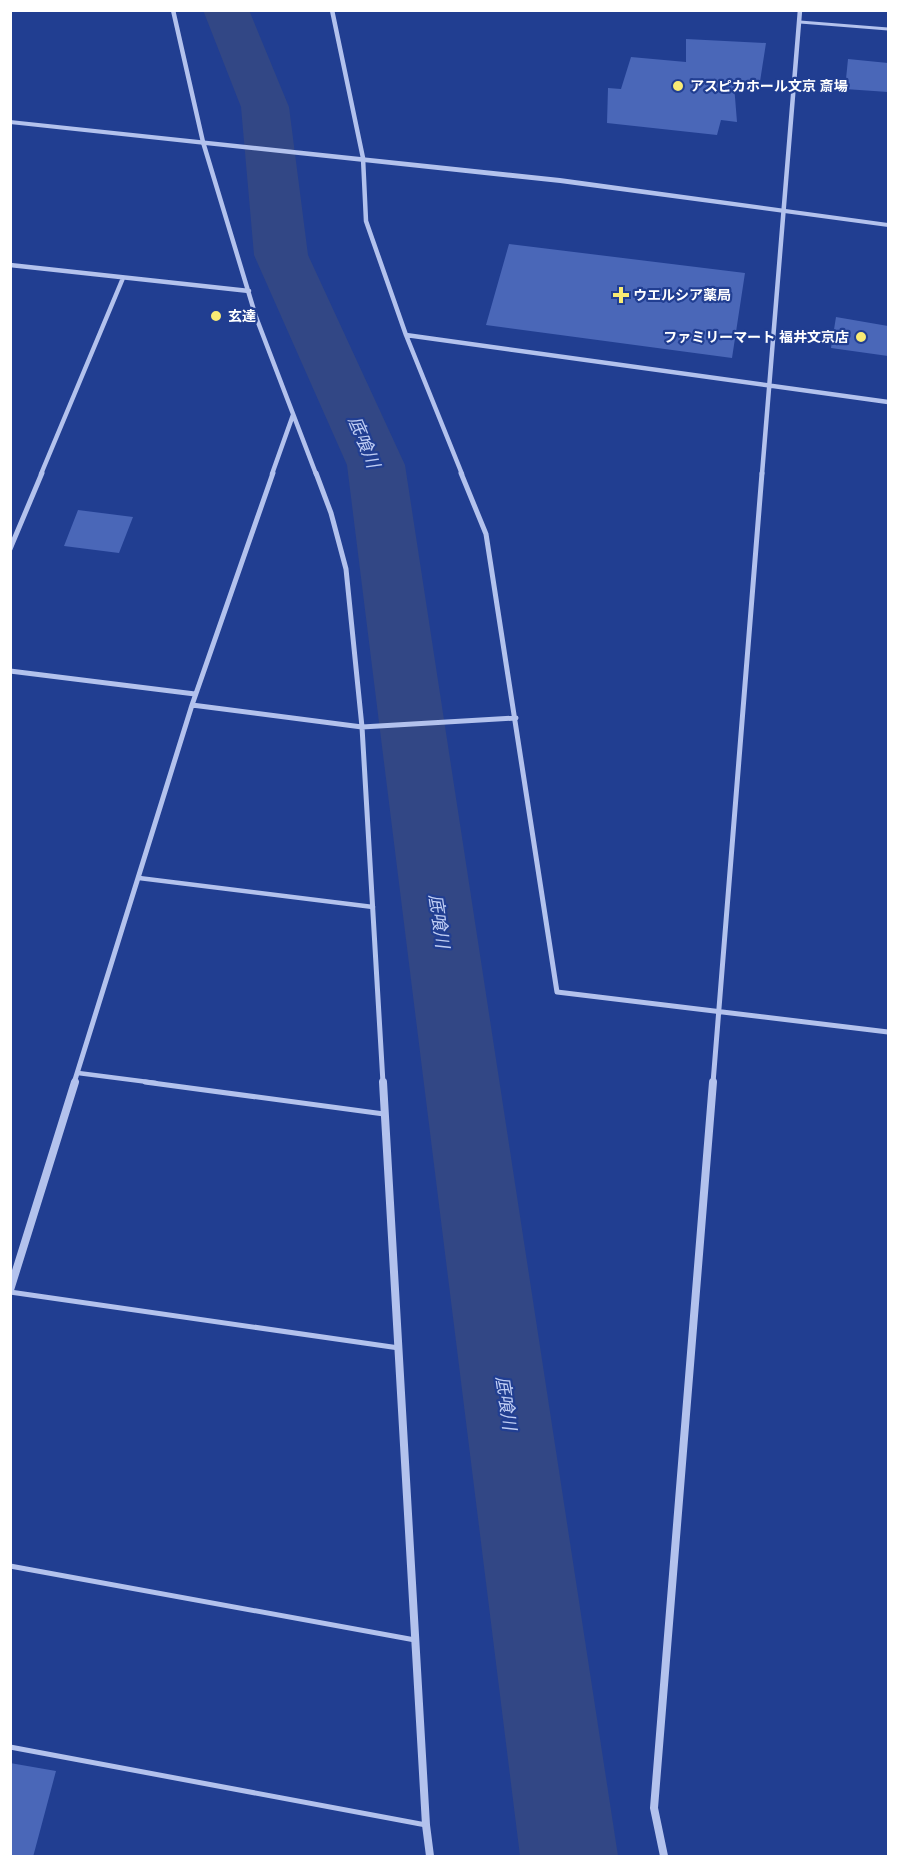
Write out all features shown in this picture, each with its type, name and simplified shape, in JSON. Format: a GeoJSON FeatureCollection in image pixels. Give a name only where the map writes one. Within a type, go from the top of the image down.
{"type":"FeatureCollection","features":[{"type":"Feature","properties":{"kind":"street"},"geometry":{"type":"LineString","coordinates":[[173,10],[202,142],[249,291],[331,513],[346,569],[362,727],[426,1825],[430,1857]]}},
{"type":"Feature","properties":{"kind":"street"},"geometry":{"type":"LineString","coordinates":[[332,10],[363,158],[366,221],[406,335],[486,534],[558,992],[888,1032]]}},
{"type":"Feature","properties":{"kind":"street"},"geometry":{"type":"LineString","coordinates":[[664,1857],[654,1808],[721,1013],[800,10]]}},
{"type":"Feature","properties":{"kind":"street"},"geometry":{"type":"LineString","coordinates":[[10,122],[363,158],[785,209],[888,225]]}},
{"type":"Feature","properties":{"kind":"street"},"geometry":{"type":"LineString","coordinates":[[10,265],[249,291]]}},
{"type":"Feature","properties":{"kind":"street"},"geometry":{"type":"LineString","coordinates":[[10,549],[123,278]]}},
{"type":"Feature","properties":{"kind":"street"},"geometry":{"type":"LineString","coordinates":[[406,335],[888,402]]}},
{"type":"Feature","properties":{"kind":"street"},"geometry":{"type":"LineString","coordinates":[[10,1291],[195,694],[293,414]]}},
{"type":"Feature","properties":{"kind":"street"},"geometry":{"type":"LineString","coordinates":[[10,671],[195,694]]}},
{"type":"Feature","properties":{"kind":"street"},"geometry":{"type":"LineString","coordinates":[[192,705],[362,727],[516,718]]}},
{"type":"Feature","properties":{"kind":"lane"},"geometry":{"type":"LineString","coordinates":[[800,22],[888,29]]}},
{"type":"Feature","properties":{"kind":"lane"},"geometry":{"type":"LineString","coordinates":[[139,878],[372,907]]}},
{"type":"Feature","properties":{"kind":"lane"},"geometry":{"type":"LineString","coordinates":[[78,1073],[384,1114]]}},
{"type":"Feature","properties":{"kind":"lane"},"geometry":{"type":"LineString","coordinates":[[10,1291],[399,1348]]}},
{"type":"Feature","properties":{"kind":"lane"},"geometry":{"type":"LineString","coordinates":[[10,1566],[415,1640]]}},
{"type":"Feature","properties":{"kind":"lane"},"geometry":{"type":"LineString","coordinates":[[10,1747],[426,1825]]}},
{"type":"Feature","properties":{"kind":"building","name":"アスピカホール文京 斎場"},"geometry":{"type":"Polygon","coordinates":[[[686,39],[766,43],[759,88],[734,85],[737,122],[721,120],[717,135],[607,123],[608,88],[621,89],[631,57],[686,62],[686,39]]]}},
{"type":"Feature","properties":{"kind":"building"},"geometry":{"type":"Polygon","coordinates":[[[848,59],[888,63],[888,92],[845,89],[848,59]]]}},
{"type":"Feature","properties":{"kind":"building"},"geometry":{"type":"Polygon","coordinates":[[[509,244],[745,273],[732,358],[486,325],[509,244]]]}},
{"type":"Feature","properties":{"kind":"building","name":"ファミリーマート 福井文京店"},"geometry":{"type":"Polygon","coordinates":[[[836,317],[888,326],[888,356],[831,348],[836,317]]]}},
{"type":"Feature","properties":{"kind":"building"},"geometry":{"type":"Polygon","coordinates":[[[78,510],[133,517],[119,553],[64,546],[78,510]]]}},
{"type":"Feature","properties":{"kind":"building"},"geometry":{"type":"Polygon","coordinates":[[[10,1763],[56,1771],[33,1857],[10,1857],[10,1763]]]}},
{"type":"Feature","properties":{"kind":"waterway","name":"底喰川"},"geometry":{"type":"LineString","coordinates":[[226,10],[265,107],[281,255],[376,465],[569,1856]]}},
{"type":"Feature","properties":{"kind":"place","name":"アスピカホール文京 斎場"},"geometry":{"type":"Point","coordinates":[678,86]}},
{"type":"Feature","properties":{"kind":"place","name":"ウエルシア薬局"},"geometry":{"type":"Point","coordinates":[621,295]}},
{"type":"Feature","properties":{"kind":"place","name":"玄達"},"geometry":{"type":"Point","coordinates":[216,316]}},
{"type":"Feature","properties":{"kind":"place","name":"ファミリーマート 福井文京店"},"geometry":{"type":"Point","coordinates":[861,337]}}]}
